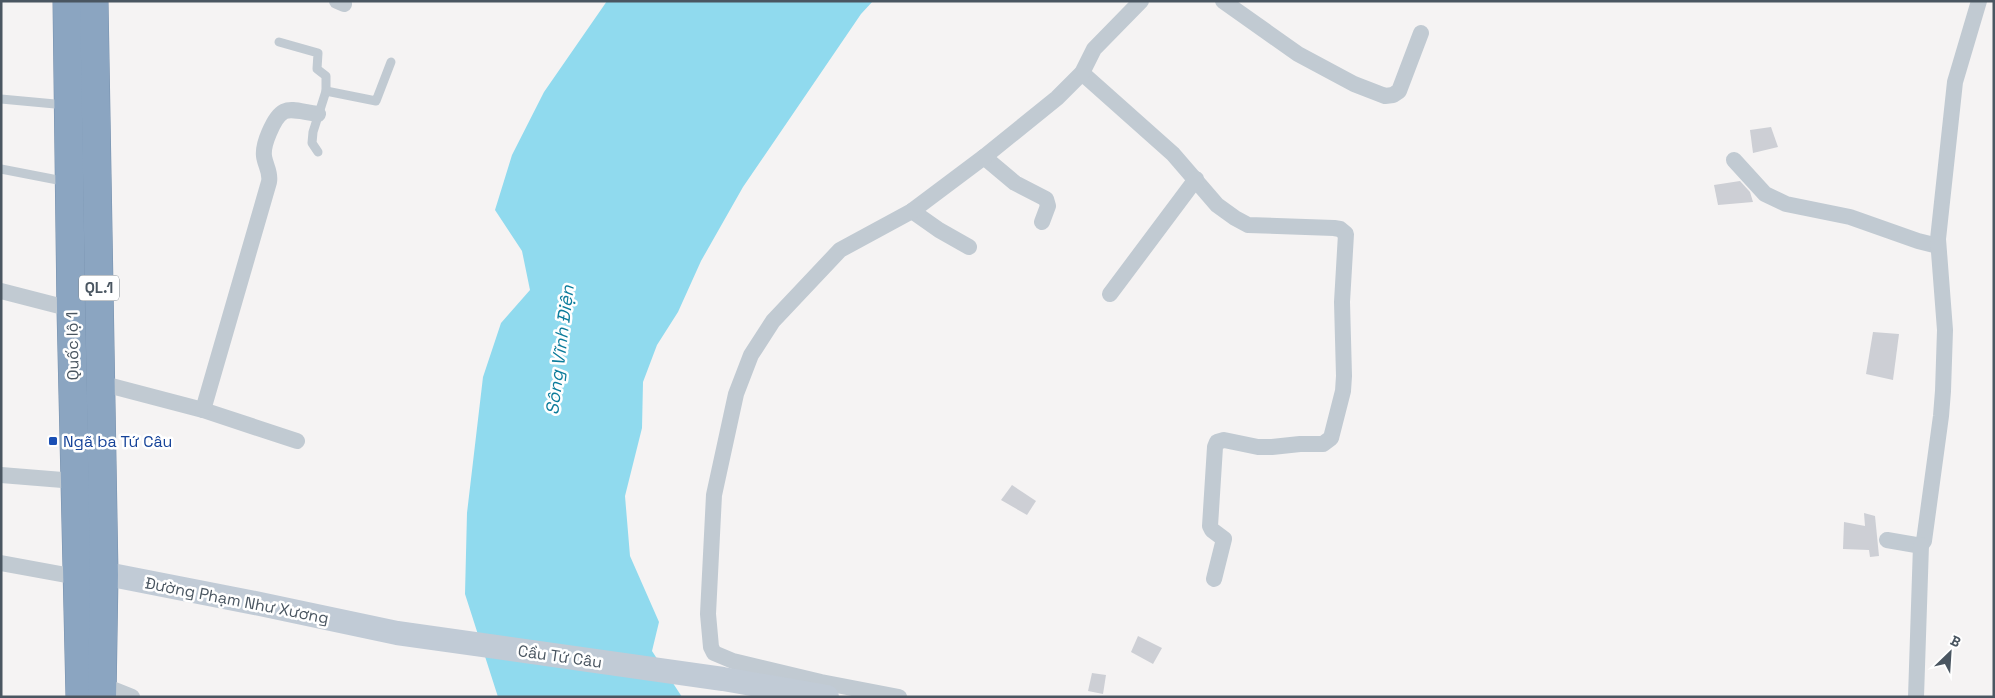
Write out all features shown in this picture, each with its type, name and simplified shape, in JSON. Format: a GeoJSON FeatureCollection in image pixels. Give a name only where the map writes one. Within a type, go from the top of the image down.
{"type":"FeatureCollection","features":[{"type":"Feature","properties":{"kind":"highway","name":"Quốc lộ 1"},"geometry":{"type":"LineString","coordinates":[[68,1],[68,105],[75,481],[91,576]]}},
{"type":"Feature","properties":{"kind":"highway","name":"Quốc lộ 1"},"geometry":{"type":"LineString","coordinates":[[91,692],[91,576],[100,383],[94,1]]}},
{"type":"Feature","properties":{"kind":"main road","name":"Đường Phạm Như Xương"},"geometry":{"type":"LineString","coordinates":[[91,576],[260,604],[397,633]]}},
{"type":"Feature","properties":{"kind":"main road","name":"Cầu Tứ Câu"},"geometry":{"type":"LineString","coordinates":[[397,633],[723,679],[827,697]]}},
{"type":"Feature","properties":{"kind":"street"},"geometry":{"type":"LineString","coordinates":[[899,697],[821,682],[721,657],[714,653],[711,647],[708,614],[714,495],[736,394],[751,355],[773,321],[840,250],[912,211],[984,158],[1057,98],[1082,73],[1094,49],[1141,1]]}},
{"type":"Feature","properties":{"kind":"street"},"geometry":{"type":"LineString","coordinates":[[1223,1],[1298,54],[1354,84],[1385,96],[1393,95],[1399,90],[1421,33]]}},
{"type":"Feature","properties":{"kind":"street"},"geometry":{"type":"LineString","coordinates":[[1916,697],[1921,545],[1924,541],[1931,494],[1943,392],[1946,330],[1938,246],[1956,82],[1979,1]]}},
{"type":"Feature","properties":{"kind":"street"},"geometry":{"type":"LineString","coordinates":[[1082,73],[1173,154],[1223,210],[1248,225],[1334,228],[1344,231],[1347,240],[1342,302],[1343,391],[1331,438],[1324,444],[1272,447],[1258,447],[1224,440],[1217,442],[1215,447],[1210,526],[1212,530],[1224,539],[1214,579]]}},
{"type":"Feature","properties":{"kind":"street"},"geometry":{"type":"LineString","coordinates":[[203,410],[269,182],[269,172],[264,157],[266,142],[275,118],[282,111],[291,110],[318,114]]}},
{"type":"Feature","properties":{"kind":"street"},"geometry":{"type":"LineString","coordinates":[[984,158],[1015,182],[1046,199],[1048,206],[1042,222]]}},
{"type":"Feature","properties":{"kind":"street"},"geometry":{"type":"LineString","coordinates":[[1734,160],[1765,194],[1786,204],[1850,217],[1918,241],[1938,246]]}},
{"type":"Feature","properties":{"kind":"street"},"geometry":{"type":"LineString","coordinates":[[1110,294],[1196,179]]}},
{"type":"Feature","properties":{"kind":"street"},"geometry":{"type":"LineString","coordinates":[[912,211],[939,230],[969,247]]}},
{"type":"Feature","properties":{"kind":"street"},"geometry":{"type":"LineString","coordinates":[[1,291],[71,309]]}},
{"type":"Feature","properties":{"kind":"street"},"geometry":{"type":"LineString","coordinates":[[100,383],[203,410],[297,441]]}},
{"type":"Feature","properties":{"kind":"street"},"geometry":{"type":"LineString","coordinates":[[1,475],[75,481]]}},
{"type":"Feature","properties":{"kind":"street"},"geometry":{"type":"LineString","coordinates":[[1886,540],[1921,545]]}},
{"type":"Feature","properties":{"kind":"street"},"geometry":{"type":"LineString","coordinates":[[1,563],[91,576]]}},
{"type":"Feature","properties":{"kind":"street"},"geometry":{"type":"LineString","coordinates":[[91,692],[132,697]]}},
{"type":"Feature","properties":{"kind":"lane"},"geometry":{"type":"LineString","coordinates":[[279,42],[318,53],[317,68],[326,76],[326,91],[313,132],[312,143],[318,152]]}},
{"type":"Feature","properties":{"kind":"lane"},"geometry":{"type":"LineString","coordinates":[[326,91],[376,100],[391,62]]}},
{"type":"Feature","properties":{"kind":"lane"},"geometry":{"type":"LineString","coordinates":[[1,99],[68,105]]}},
{"type":"Feature","properties":{"kind":"lane"},"geometry":{"type":"LineString","coordinates":[[1,169],[70,182]]}},
{"type":"Feature","properties":{"kind":"water","name":"Sông Vĩnh Điện"},"geometry":{"type":"Polygon","coordinates":[[[607,1],[873,1],[861,14],[743,187],[701,261],[678,312],[657,345],[643,382],[642,428],[625,496],[630,556],[659,622],[652,651],[682,697],[498,697],[465,594],[467,513],[483,377],[501,323],[530,290],[522,251],[495,210],[512,155],[544,92],[607,1]]]}},
{"type":"Feature","properties":{"kind":"building"},"geometry":{"type":"Polygon","coordinates":[[[1771,127],[1778,147],[1753,153],[1750,130],[1771,127]]]}},
{"type":"Feature","properties":{"kind":"building"},"geometry":{"type":"Polygon","coordinates":[[[1740,181],[1750,192],[1753,202],[1718,205],[1714,185],[1740,181]]]}},
{"type":"Feature","properties":{"kind":"building"},"geometry":{"type":"Polygon","coordinates":[[[1873,332],[1899,334],[1893,380],[1866,374],[1873,332]]]}},
{"type":"Feature","properties":{"kind":"building"},"geometry":{"type":"Polygon","coordinates":[[[1012,485],[1036,501],[1027,515],[1001,500],[1012,485]]]}},
{"type":"Feature","properties":{"kind":"building"},"geometry":{"type":"Polygon","coordinates":[[[1864,513],[1875,516],[1879,556],[1870,557],[1869,550],[1843,549],[1844,522],[1865,526],[1864,513]]]}},
{"type":"Feature","properties":{"kind":"building"},"geometry":{"type":"Polygon","coordinates":[[[1138,636],[1162,648],[1153,664],[1131,652],[1138,636]]]}},
{"type":"Feature","properties":{"kind":"building"},"geometry":{"type":"Polygon","coordinates":[[[1092,673],[1106,675],[1103,694],[1088,691],[1092,673]]]}},
{"type":"Feature","properties":{"kind":"place","name":"Ngã ba Tứ Câu"},"geometry":{"type":"Point","coordinates":[53,441]}}]}
